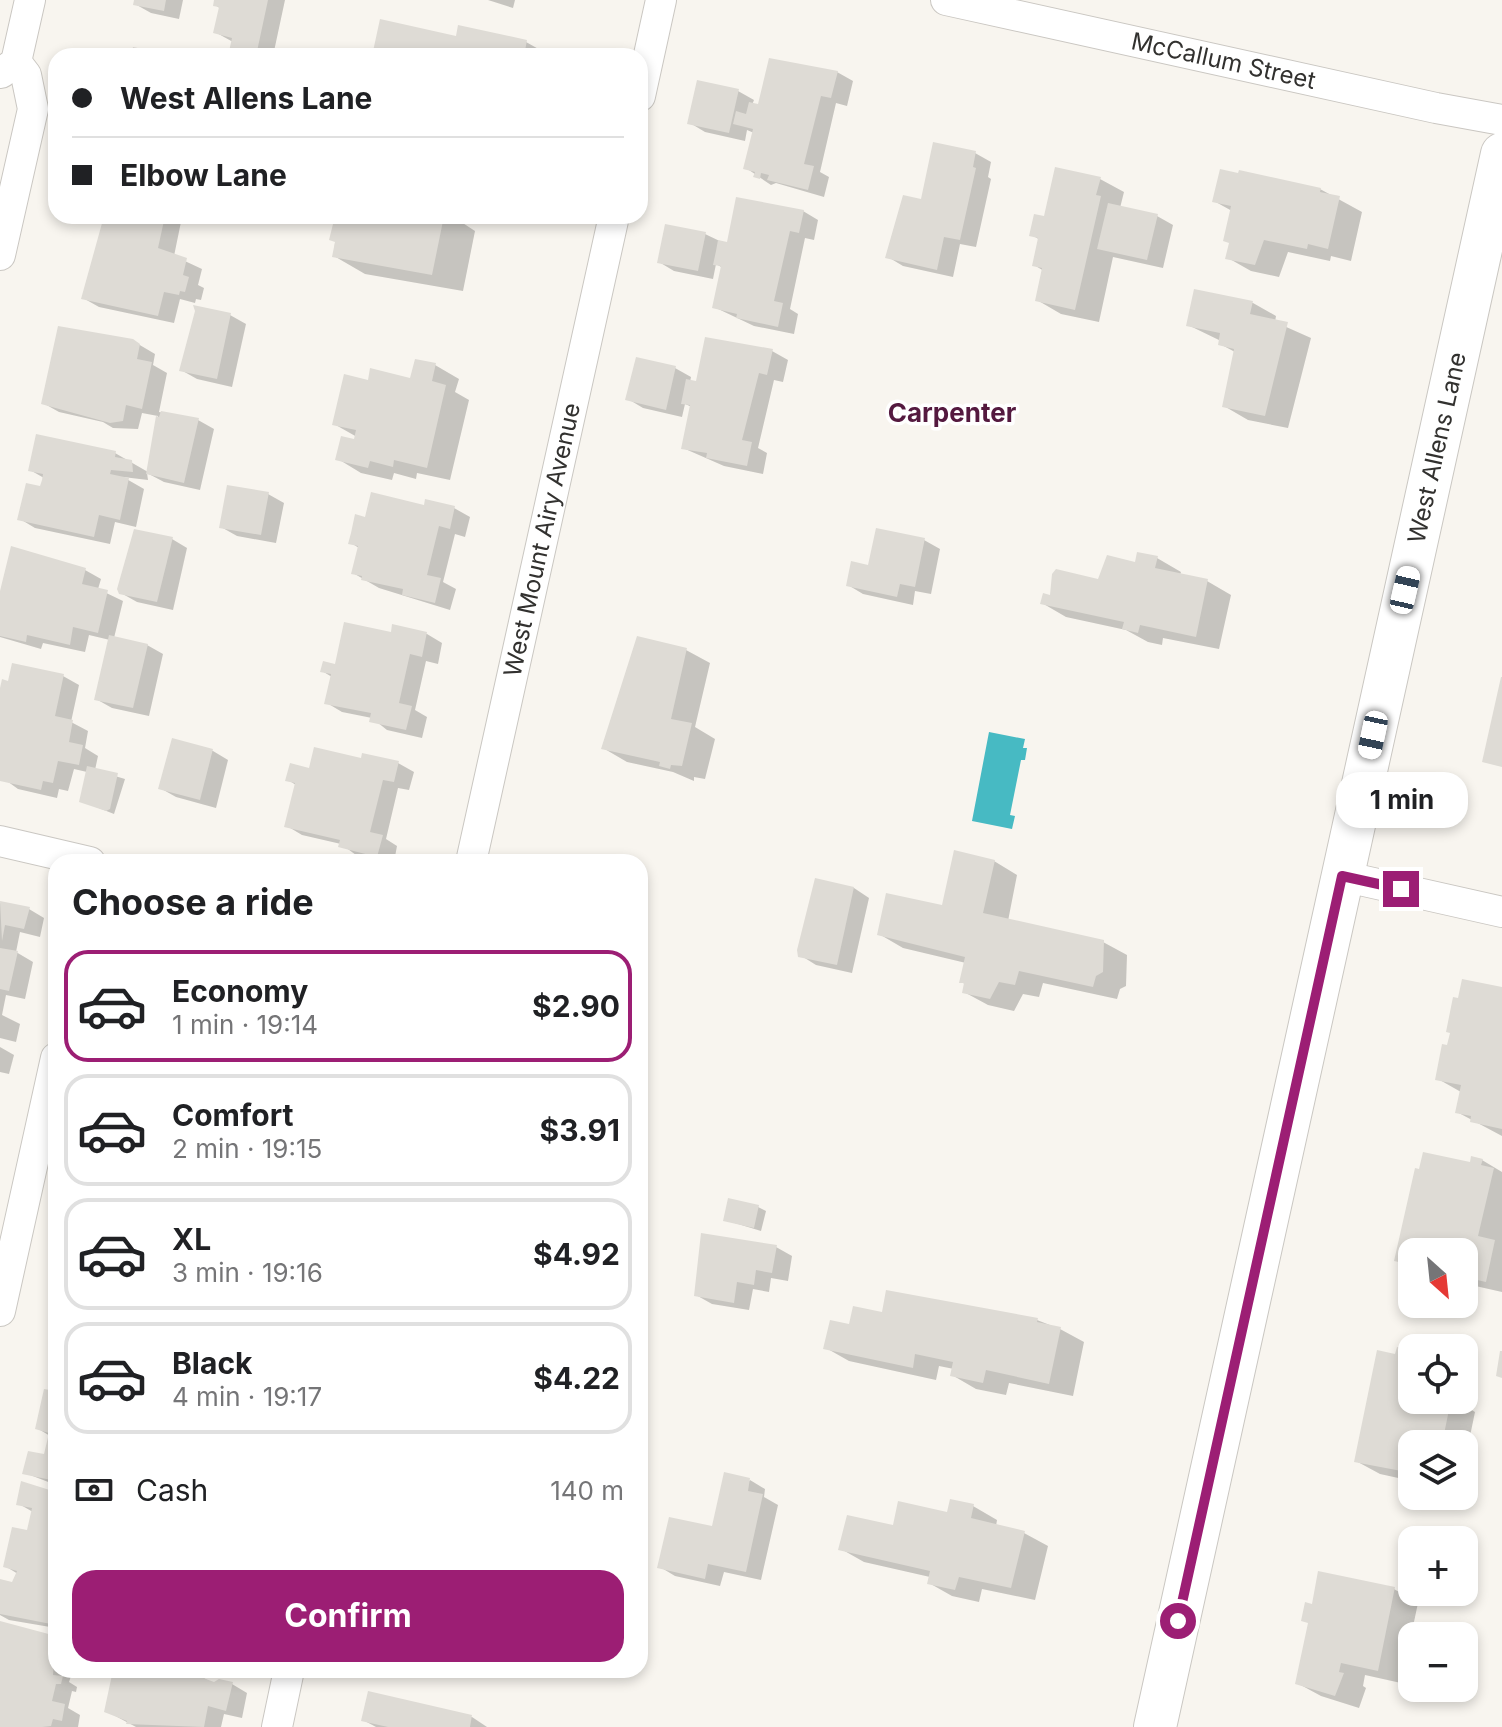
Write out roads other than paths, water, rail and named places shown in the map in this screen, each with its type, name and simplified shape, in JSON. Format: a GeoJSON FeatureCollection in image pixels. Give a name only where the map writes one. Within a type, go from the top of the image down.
{"type":"FeatureCollection","features":[{"type":"Feature","properties":{"kind":"street"},"geometry":{"type":"LineString","coordinates":[[0,255],[33,109],[26,75],[8,68],[30,0]]}},
{"type":"Feature","properties":{"kind":"street"},"geometry":{"type":"LineString","coordinates":[[648,59],[661,0]]}},
{"type":"Feature","properties":{"kind":"street","name":"McCallum Street"},"geometry":{"type":"LineString","coordinates":[[946,0],[1502,120]]}},
{"type":"Feature","properties":{"kind":"street","name":"West Allens Lane"},"geometry":{"type":"LineString","coordinates":[[1155,1727],[1502,154]]}},
{"type":"Feature","properties":{"kind":"street","name":"West Mount Airy Avenue"},"geometry":{"type":"LineString","coordinates":[[473,854],[612,224]]}},
{"type":"Feature","properties":{"kind":"street"},"geometry":{"type":"LineString","coordinates":[[0,841],[56,854]]}},
{"type":"Feature","properties":{"kind":"street"},"geometry":{"type":"LineString","coordinates":[[1342,876],[1502,912]]}},
{"type":"Feature","properties":{"kind":"street"},"geometry":{"type":"LineString","coordinates":[[0,1311],[48,1094]]}},
{"type":"Feature","properties":{"kind":"street"},"geometry":{"type":"LineString","coordinates":[[277,1727],[287,1678]]}},
{"type":"Feature","properties":{"kind":"water"},"geometry":{"type":"Polygon","coordinates":[[[989,732],[1025,739],[1025,760],[1021,760],[1010,815],[1015,816],[1012,829],[972,821],[989,732]]]}},
{"type":"Feature","properties":{"kind":"district","name":"Carpenter"},"geometry":{"type":"Point","coordinates":[952,413]}}]}
